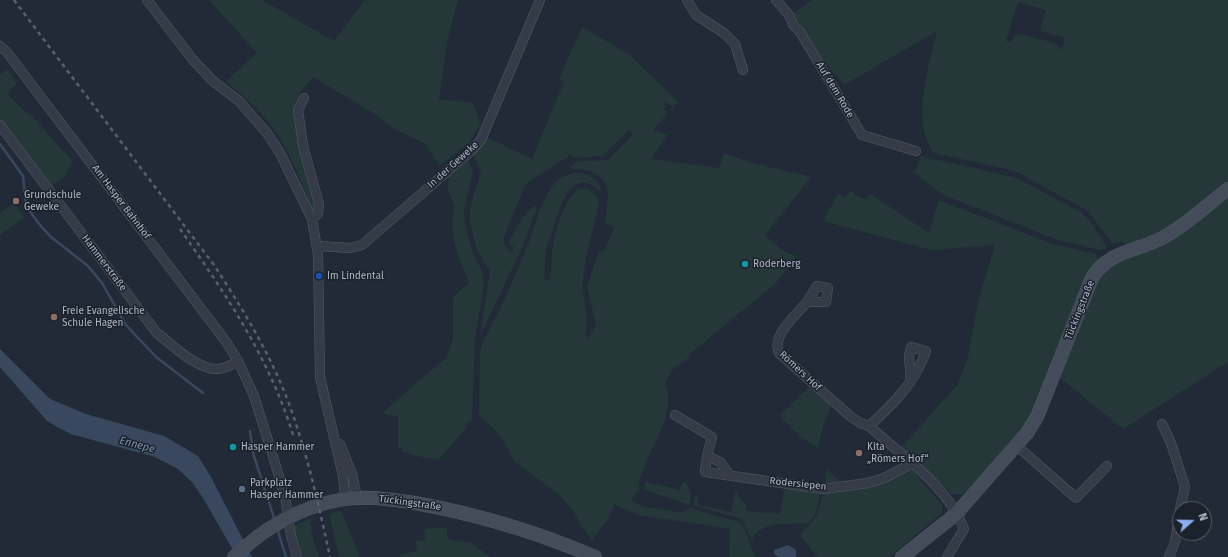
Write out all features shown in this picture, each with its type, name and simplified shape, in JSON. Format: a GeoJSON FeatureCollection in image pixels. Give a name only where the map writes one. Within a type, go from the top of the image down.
{"type":"FeatureCollection","features":[{"type":"Feature","properties":{"kind":"street"},"geometry":{"type":"LineString","coordinates":[[147,0],[193,60],[213,81],[239,100],[267,132],[280,153],[312,219],[318,246],[320,377],[351,499]]}},
{"type":"Feature","properties":{"kind":"street","name":"In der Geweke"},"geometry":{"type":"LineString","coordinates":[[318,246],[350,248],[362,245],[476,146],[481,140],[540,0]]}},
{"type":"Feature","properties":{"kind":"street"},"geometry":{"type":"LineString","coordinates":[[687,0],[696,15],[724,33],[735,44],[743,70]]}},
{"type":"Feature","properties":{"kind":"street","name":"Auf dem Rode"},"geometry":{"type":"LineString","coordinates":[[776,0],[789,15],[794,25],[800,32],[862,135],[916,151]]}},
{"type":"Feature","properties":{"kind":"street","name":"Am Hasper Bahnhof"},"geometry":{"type":"LineString","coordinates":[[0,46],[150,241],[227,343],[238,361]]}},
{"type":"Feature","properties":{"kind":"street"},"geometry":{"type":"LineString","coordinates":[[304,98],[298,110],[303,146],[320,204],[318,214],[312,219]]}},
{"type":"Feature","properties":{"kind":"street","name":"Hammerstraße"},"geometry":{"type":"LineString","coordinates":[[0,125],[156,332],[179,352],[203,366],[216,370],[222,369],[238,361]]}},
{"type":"Feature","properties":{"kind":"street","name":"Tückingstraße"},"geometry":{"type":"LineString","coordinates":[[902,557],[928,538],[956,514],[1016,446],[1037,417],[1080,307],[1098,269],[1102,264],[1116,256],[1164,237],[1192,218],[1228,189]]}},
{"type":"Feature","properties":{"kind":"street","name":"Römers Hof"},"geometry":{"type":"LineString","coordinates":[[807,302],[778,339],[777,349],[779,353],[850,416],[860,423],[869,426],[949,501],[964,529],[947,557]]}},
{"type":"Feature","properties":{"kind":"street"},"geometry":{"type":"LineString","coordinates":[[238,361],[261,417],[285,496],[285,518],[297,557]]}},
{"type":"Feature","properties":{"kind":"street"},"geometry":{"type":"LineString","coordinates":[[869,426],[892,404],[911,381]]}},
{"type":"Feature","properties":{"kind":"street","name":"Rodersiepen"},"geometry":{"type":"LineString","coordinates":[[675,415],[712,436],[705,472],[729,474],[795,486],[828,488],[868,483],[884,478],[911,464]]}},
{"type":"Feature","properties":{"kind":"street"},"geometry":{"type":"LineString","coordinates":[[1162,424],[1171,443],[1185,487],[1182,501]]}},
{"type":"Feature","properties":{"kind":"street"},"geometry":{"type":"LineString","coordinates":[[1016,446],[1076,498],[1108,466]]}},
{"type":"Feature","properties":{"kind":"street"},"geometry":{"type":"LineString","coordinates":[[707,456],[720,462],[729,474]]}},
{"type":"Feature","properties":{"kind":"street","name":"Tückingstraße"},"geometry":{"type":"LineString","coordinates":[[234,557],[259,535],[285,518],[316,506],[351,499],[398,501],[454,510],[498,522],[595,557]]}},
{"type":"Feature","properties":{"kind":"street"},"geometry":{"type":"LineString","coordinates":[[1169,557],[1175,541]]}},
{"type":"Feature","properties":{"kind":"shaded area"},"geometry":{"type":"Polygon","coordinates":[[[209,0],[262,0],[334,41],[365,0],[458,0],[448,37],[439,99],[473,103],[481,124],[467,145],[439,165],[426,144],[394,129],[378,116],[313,77],[299,96],[296,103],[296,112],[307,168],[317,204],[313,211],[294,166],[277,134],[260,112],[226,81],[257,53],[209,0]]]}},
{"type":"Feature","properties":{"kind":"shaded area"},"geometry":{"type":"Polygon","coordinates":[[[812,0],[1228,0],[1228,362],[1123,429],[1058,376],[1028,424],[971,487],[962,494],[952,494],[901,448],[958,384],[968,357],[978,302],[995,245],[931,250],[823,221],[838,194],[846,198],[850,191],[865,200],[870,194],[929,233],[939,200],[1050,243],[1095,254],[1099,260],[1132,246],[1125,244],[1122,241],[1115,244],[1112,243],[1088,211],[1015,171],[934,153],[927,140],[923,126],[922,110],[926,77],[937,31],[844,85],[788,18],[812,0]],[[1018,2],[1006,41],[1011,42],[1013,37],[1019,34],[1055,43],[1062,50],[1065,38],[1040,31],[1046,10],[1018,2]]]}},
{"type":"Feature","properties":{"kind":"shaded area"},"geometry":{"type":"Polygon","coordinates":[[[582,27],[630,55],[678,102],[671,110],[672,107],[667,102],[664,104],[666,106],[664,109],[668,113],[653,130],[667,135],[651,159],[719,168],[724,153],[752,163],[811,177],[765,235],[783,251],[796,256],[776,283],[691,353],[690,357],[673,369],[665,383],[668,393],[666,415],[641,476],[639,490],[631,499],[641,506],[681,513],[690,508],[739,522],[745,530],[755,557],[729,557],[730,529],[638,515],[614,504],[610,516],[592,540],[574,512],[558,494],[514,461],[509,450],[497,432],[479,415],[480,351],[483,341],[513,281],[546,196],[559,179],[567,175],[577,173],[586,174],[594,179],[601,188],[602,193],[592,185],[584,183],[576,185],[565,197],[547,244],[544,279],[549,281],[552,253],[560,218],[572,195],[578,189],[587,188],[599,200],[583,280],[583,294],[587,320],[585,335],[588,338],[596,325],[587,286],[598,253],[605,250],[614,228],[605,223],[608,196],[605,183],[592,172],[581,169],[570,169],[570,167],[578,161],[608,160],[633,135],[629,130],[602,156],[574,158],[571,155],[529,181],[522,192],[504,237],[504,244],[511,252],[514,248],[509,242],[517,227],[523,217],[531,209],[535,206],[537,208],[522,248],[480,336],[490,271],[477,250],[470,222],[470,208],[481,171],[473,154],[479,149],[485,136],[532,159],[564,82],[559,79],[582,27]]]}},
{"type":"Feature","properties":{"kind":"shaded area"},"geometry":{"type":"Polygon","coordinates":[[[8,69],[17,83],[7,94],[32,116],[73,162],[65,176],[50,187],[0,119],[0,74],[8,69]]]}},
{"type":"Feature","properties":{"kind":"shaded area"},"geometry":{"type":"Polygon","coordinates":[[[921,156],[1017,178],[1082,213],[1089,220],[1106,246],[1105,249],[1100,250],[1055,239],[941,194],[915,172],[921,156]]]}},
{"type":"Feature","properties":{"kind":"shaded area"},"geometry":{"type":"Polygon","coordinates":[[[468,160],[473,172],[464,210],[465,223],[472,251],[483,273],[484,283],[475,340],[472,420],[465,425],[467,427],[438,460],[417,456],[402,451],[403,448],[400,447],[398,450],[398,417],[382,413],[447,357],[453,338],[453,297],[469,283],[458,255],[453,235],[452,225],[455,206],[448,191],[449,176],[468,160]]]}},
{"type":"Feature","properties":{"kind":"shaded area"},"geometry":{"type":"Polygon","coordinates":[[[14,203],[24,217],[0,235],[0,213],[14,203]]]}},
{"type":"Feature","properties":{"kind":"shaded area"},"geometry":{"type":"Polygon","coordinates":[[[809,387],[831,406],[823,426],[818,447],[802,438],[779,416],[809,387]]]}},
{"type":"Feature","properties":{"kind":"shaded area"},"geometry":{"type":"Polygon","coordinates":[[[826,469],[843,484],[825,485],[826,469]]]}},
{"type":"Feature","properties":{"kind":"shaded area"},"geometry":{"type":"Polygon","coordinates":[[[912,470],[942,505],[942,513],[889,557],[817,557],[800,534],[816,516],[823,492],[852,490],[872,486],[912,470]]]}},
{"type":"Feature","properties":{"kind":"shaded area"},"geometry":{"type":"Polygon","coordinates":[[[645,482],[680,490],[683,482],[686,483],[691,494],[690,505],[644,490],[645,482]]]}},
{"type":"Feature","properties":{"kind":"shaded area"},"geometry":{"type":"Polygon","coordinates":[[[785,487],[820,492],[817,509],[814,516],[808,523],[768,526],[756,534],[752,540],[741,519],[693,505],[695,496],[698,497],[698,505],[731,512],[736,490],[741,500],[746,504],[746,510],[780,514],[785,487]]]}},
{"type":"Feature","properties":{"kind":"shaded area"},"geometry":{"type":"Polygon","coordinates":[[[341,510],[360,557],[339,557],[329,514],[341,510]]]}},
{"type":"Feature","properties":{"kind":"shaded area"},"geometry":{"type":"Polygon","coordinates":[[[310,519],[312,534],[319,557],[300,557],[293,532],[295,526],[310,519]]]}},
{"type":"Feature","properties":{"kind":"shaded area"},"geometry":{"type":"Polygon","coordinates":[[[447,528],[447,538],[455,541],[470,542],[490,557],[401,557],[400,555],[417,551],[415,541],[425,540],[424,529],[447,528]]]}},
{"type":"Feature","properties":{"kind":"water","name":"Ennepe"},"geometry":{"type":"Polygon","coordinates":[[[0,349],[50,399],[86,414],[164,436],[198,456],[211,477],[252,557],[237,557],[203,498],[192,482],[178,469],[155,457],[71,434],[47,421],[0,367],[0,349]]]}},
{"type":"Feature","properties":{"kind":"water"},"geometry":{"type":"Polygon","coordinates":[[[788,545],[796,550],[796,557],[778,557],[774,554],[774,550],[788,545]]]}},
{"type":"Feature","properties":{"kind":"waterway"},"geometry":{"type":"LineString","coordinates":[[0,144],[23,176],[26,206],[40,225],[51,237],[88,266],[102,283],[126,325],[156,357],[203,393]]}},
{"type":"Feature","properties":{"kind":"waterway"},"geometry":{"type":"LineString","coordinates":[[250,431],[253,453],[275,521]]}},
{"type":"Feature","properties":{"kind":"waterway"},"geometry":{"type":"LineString","coordinates":[[277,528],[286,557]]}},
{"type":"Feature","properties":{"kind":"railway"},"geometry":{"type":"LineString","coordinates":[[14,0],[214,265],[260,340],[288,400],[295,421],[310,472],[330,557]]}},
{"type":"Feature","properties":{"kind":"railway"},"geometry":{"type":"LineString","coordinates":[[180,229],[229,302],[259,353],[272,380],[293,435]]}},
{"type":"Feature","properties":{"kind":"place","name":"Grundschule Geweke"},"geometry":{"type":"Point","coordinates":[16,201]}},
{"type":"Feature","properties":{"kind":"place","name":"Roderberg"},"geometry":{"type":"Point","coordinates":[745,264]}},
{"type":"Feature","properties":{"kind":"place","name":"Im Lindental"},"geometry":{"type":"Point","coordinates":[319,276]}},
{"type":"Feature","properties":{"kind":"place","name":"Freie Evangelische Schule Hagen"},"geometry":{"type":"Point","coordinates":[54,317]}},
{"type":"Feature","properties":{"kind":"place","name":"Hasper Hammer"},"geometry":{"type":"Point","coordinates":[233,447]}},
{"type":"Feature","properties":{"kind":"place","name":"Kita „Römers Hof“"},"geometry":{"type":"Point","coordinates":[859,453]}},
{"type":"Feature","properties":{"kind":"place","name":"Parkplatz Hasper Hammer"},"geometry":{"type":"Point","coordinates":[242,489]}}]}
